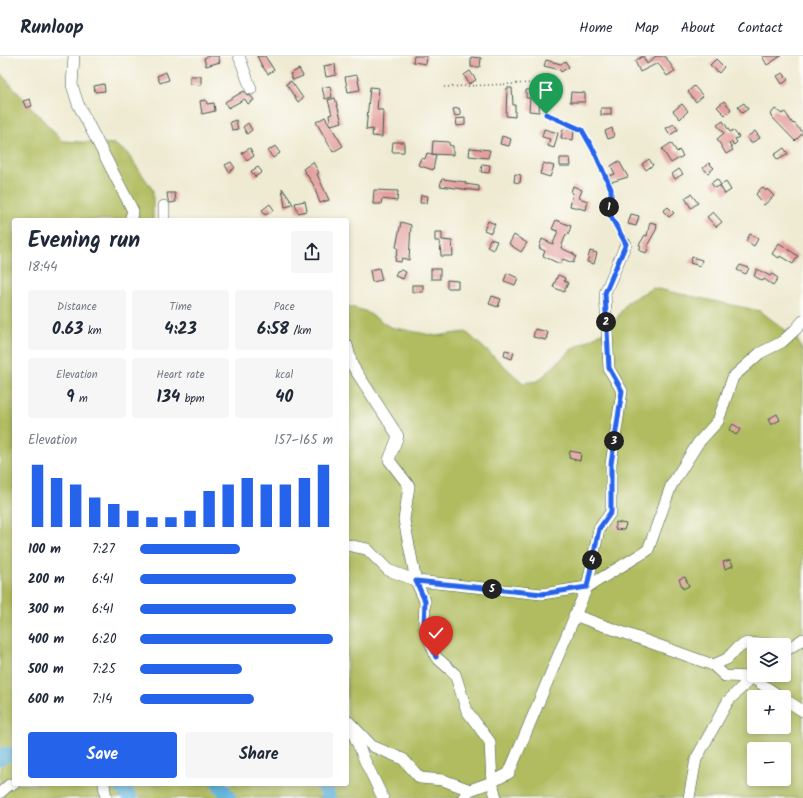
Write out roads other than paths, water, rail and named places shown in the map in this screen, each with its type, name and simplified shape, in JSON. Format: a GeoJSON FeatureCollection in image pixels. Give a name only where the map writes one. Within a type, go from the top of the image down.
{"type":"FeatureCollection","features":[{"type":"Feature","properties":{"kind":"street"},"geometry":{"type":"LineString","coordinates":[[74,56],[72,85],[78,104],[133,211],[131,218]]}},
{"type":"Feature","properties":{"kind":"street"},"geometry":{"type":"LineString","coordinates":[[239,56],[251,89]]}},
{"type":"Feature","properties":{"kind":"street"},"geometry":{"type":"LineString","coordinates":[[164,206],[164,218]]}},
{"type":"Feature","properties":{"kind":"street"},"geometry":{"type":"LineString","coordinates":[[349,722],[372,746],[404,759],[420,778],[443,780],[466,794],[509,773],[587,587],[599,529],[611,512],[611,464],[622,391],[609,368],[605,293],[626,244]]}},
{"type":"Feature","properties":{"kind":"street"},"geometry":{"type":"LineString","coordinates":[[349,545],[367,549],[388,570],[416,581],[542,594],[587,587],[648,550],[671,486],[698,444],[718,421],[734,377],[760,353],[771,346],[782,342],[803,321]]}},
{"type":"Feature","properties":{"kind":"street"},"geometry":{"type":"LineString","coordinates":[[349,353],[352,365],[398,436],[389,460],[409,486],[404,520],[416,581],[425,601],[424,626],[436,657],[455,674],[467,711],[490,742],[492,782],[496,798]]}},
{"type":"Feature","properties":{"kind":"street"},"geometry":{"type":"LineString","coordinates":[[574,615],[713,665],[725,676],[747,675]]}},
{"type":"Feature","properties":{"kind":"street"},"geometry":{"type":"LineString","coordinates":[[791,645],[803,639]]}},
{"type":"Feature","properties":{"kind":"street"},"geometry":{"type":"LineString","coordinates":[[713,665],[727,659],[737,648],[747,643]]}},
{"type":"Feature","properties":{"kind":"street"},"geometry":{"type":"LineString","coordinates":[[689,798],[696,759],[728,701],[747,680]]}},
{"type":"Feature","properties":{"kind":"street"},"geometry":{"type":"LineString","coordinates":[[762,682],[772,690]]}},
{"type":"Feature","properties":{"kind":"street"},"geometry":{"type":"LineString","coordinates":[[791,703],[803,711]]}},
{"type":"Feature","properties":{"kind":"street"},"geometry":{"type":"LineString","coordinates":[[349,723],[383,798]]}},
{"type":"Feature","properties":{"kind":"street"},"geometry":{"type":"LineString","coordinates":[[0,793],[9,785],[12,784]]}},
{"type":"Feature","properties":{"kind":"street"},"geometry":{"type":"LineString","coordinates":[[104,786],[106,798]]}},
{"type":"Feature","properties":{"kind":"waterway"},"geometry":{"type":"LineString","coordinates":[[0,758],[3,755],[12,754]]}},
{"type":"Feature","properties":{"kind":"waterway"},"geometry":{"type":"LineString","coordinates":[[121,786],[130,798]]}},
{"type":"Feature","properties":{"kind":"waterway"},"geometry":{"type":"LineString","coordinates":[[220,786],[229,798]]}},
{"type":"Feature","properties":{"kind":"waterway"},"geometry":{"type":"LineString","coordinates":[[323,786],[327,790],[328,798]]}}]}
